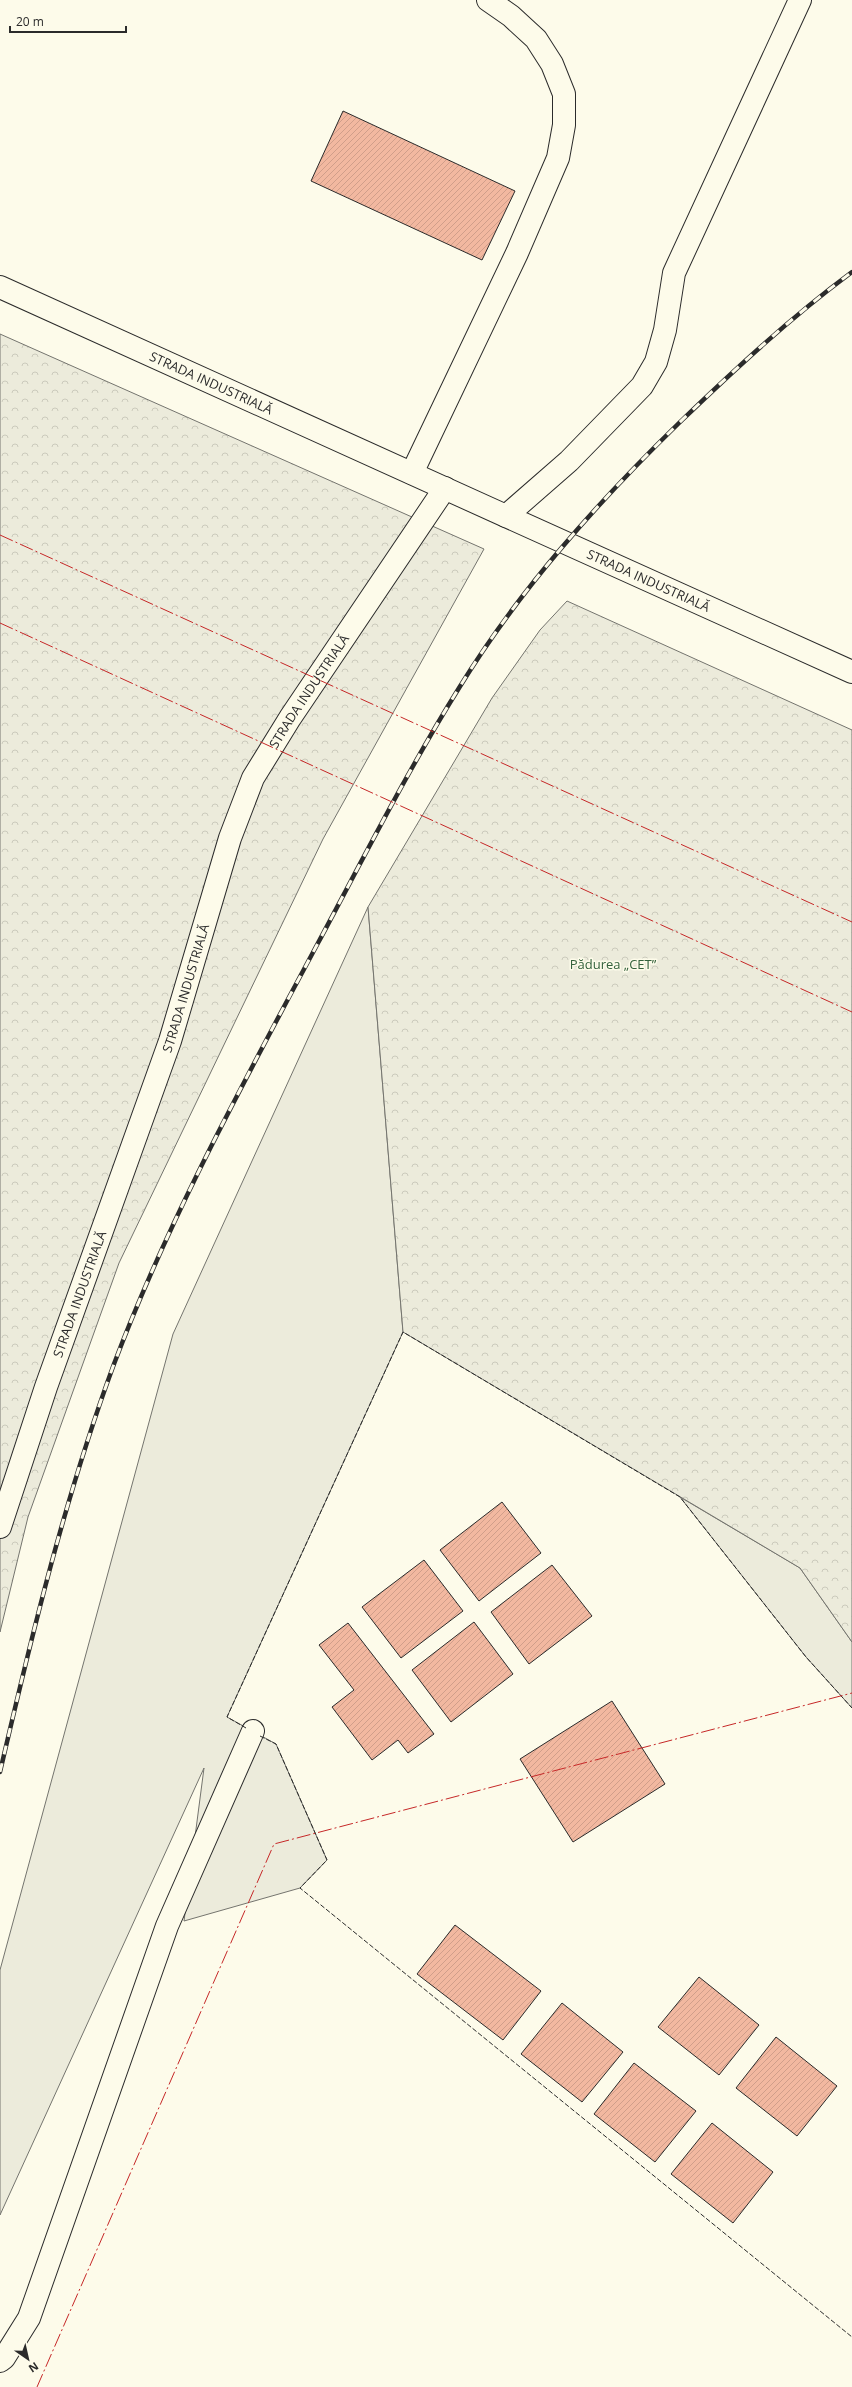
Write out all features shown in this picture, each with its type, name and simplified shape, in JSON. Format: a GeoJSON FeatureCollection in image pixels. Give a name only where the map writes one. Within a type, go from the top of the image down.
{"type":"FeatureCollection","features":[{"type":"Feature","properties":{"kind":"main road"},"geometry":{"type":"LineString","coordinates":[[412,473],[517,253],[558,158],[564,125],[564,94],[552,64],[536,39],[511,16],[488,0]]}},
{"type":"Feature","properties":{"kind":"main road"},"geometry":{"type":"LineString","coordinates":[[506,516],[568,461],[642,386],[653,368],[665,330],[674,273],[800,0]]}},
{"type":"Feature","properties":{"kind":"main road","name":"STRADA INDUSTRIALĂ"},"geometry":{"type":"LineString","coordinates":[[0,287],[852,672]]}},
{"type":"Feature","properties":{"kind":"main road","name":"STRADA INDUSTRIALĂ"},"geometry":{"type":"LineString","coordinates":[[0,1527],[46,1387],[170,1041],[230,838],[254,778],[290,718],[445,488]]}},
{"type":"Feature","properties":{"kind":"main road"},"geometry":{"type":"LineString","coordinates":[[0,2361],[4,2358],[29,2318],[166,1926],[253,1731]]}},
{"type":"Feature","properties":{"kind":"green space"},"geometry":{"type":"Polygon","coordinates":[[[0,334],[484,549],[323,839],[119,1263],[28,1517],[0,1632],[0,334]]]}},
{"type":"Feature","properties":{"kind":"green space","name":"Pădurea „CET”"},"geometry":{"type":"Polygon","coordinates":[[[567,601],[852,730],[852,1642],[800,1568],[403,1332],[368,907],[492,698],[540,630],[567,601]]]}},
{"type":"Feature","properties":{"kind":"green space"},"geometry":{"type":"Polygon","coordinates":[[[368,907],[403,1332],[227,1717],[276,1744],[327,1860],[300,1888],[184,1921],[204,1768],[0,2215],[0,1970],[173,1334],[368,907]]]}},
{"type":"Feature","properties":{"kind":"green space"},"geometry":{"type":"Polygon","coordinates":[[[680,1497],[800,1568],[852,1642],[852,1708],[806,1657],[680,1497]]]}},
{"type":"Feature","properties":{"kind":"building"},"geometry":{"type":"Polygon","coordinates":[[[343,111],[515,191],[482,260],[311,181],[343,111]]]}},
{"type":"Feature","properties":{"kind":"building"},"geometry":{"type":"Polygon","coordinates":[[[502,1502],[541,1553],[479,1601],[440,1550],[502,1502]]]}},
{"type":"Feature","properties":{"kind":"building"},"geometry":{"type":"Polygon","coordinates":[[[424,1560],[463,1611],[401,1658],[362,1607],[424,1560]]]}},
{"type":"Feature","properties":{"kind":"building"},"geometry":{"type":"Polygon","coordinates":[[[552,1565],[592,1616],[529,1664],[491,1612],[552,1565]]]}},
{"type":"Feature","properties":{"kind":"building"},"geometry":{"type":"Polygon","coordinates":[[[474,1622],[513,1674],[451,1722],[412,1670],[474,1622]]]}},
{"type":"Feature","properties":{"kind":"building"},"geometry":{"type":"Polygon","coordinates":[[[348,1623],[434,1734],[408,1753],[398,1740],[372,1760],[332,1707],[354,1690],[319,1645],[348,1623]]]}},
{"type":"Feature","properties":{"kind":"building"},"geometry":{"type":"Polygon","coordinates":[[[612,1701],[665,1784],[573,1842],[520,1759],[612,1701]]]}},
{"type":"Feature","properties":{"kind":"building"},"geometry":{"type":"Polygon","coordinates":[[[455,1925],[541,1991],[503,2040],[417,1974],[455,1925]]]}},
{"type":"Feature","properties":{"kind":"building"},"geometry":{"type":"Polygon","coordinates":[[[699,1977],[759,2025],[719,2075],[658,2027],[699,1977]]]}},
{"type":"Feature","properties":{"kind":"building"},"geometry":{"type":"Polygon","coordinates":[[[562,2003],[623,2052],[582,2102],[521,2054],[562,2003]]]}},
{"type":"Feature","properties":{"kind":"building"},"geometry":{"type":"Polygon","coordinates":[[[776,2037],[837,2086],[797,2136],[736,2088],[776,2037]]]}},
{"type":"Feature","properties":{"kind":"building"},"geometry":{"type":"Polygon","coordinates":[[[634,2063],[696,2111],[655,2162],[594,2114],[634,2063]]]}},
{"type":"Feature","properties":{"kind":"building"},"geometry":{"type":"Polygon","coordinates":[[[712,2123],[773,2172],[733,2223],[671,2174],[712,2123]]]}},
{"type":"Feature","properties":{"kind":"railway"},"geometry":{"type":"LineString","coordinates":[[0,1772],[37,1617],[80,1464],[114,1364],[136,1310],[183,1203],[209,1150],[369,846],[422,750],[459,688],[507,616],[533,582],[589,516],[648,453],[763,345],[852,272]]}},
{"type":"Feature","properties":{"kind":"fence"},"geometry":{"type":"LineString","coordinates":[[246,1728],[227,1717],[403,1332],[680,1497],[806,1657],[852,1708]]}},
{"type":"Feature","properties":{"kind":"fence"},"geometry":{"type":"LineString","coordinates":[[260,1736],[276,1744],[327,1860],[300,1888],[852,2337]]}},
{"type":"Feature","properties":{"kind":"power"},"geometry":{"type":"LineString","coordinates":[[0,535],[852,922]]}},
{"type":"Feature","properties":{"kind":"power"},"geometry":{"type":"LineString","coordinates":[[0,623],[852,1012]]}},
{"type":"Feature","properties":{"kind":"power"},"geometry":{"type":"LineString","coordinates":[[37,2387],[274,1844],[852,1693]]}}]}
